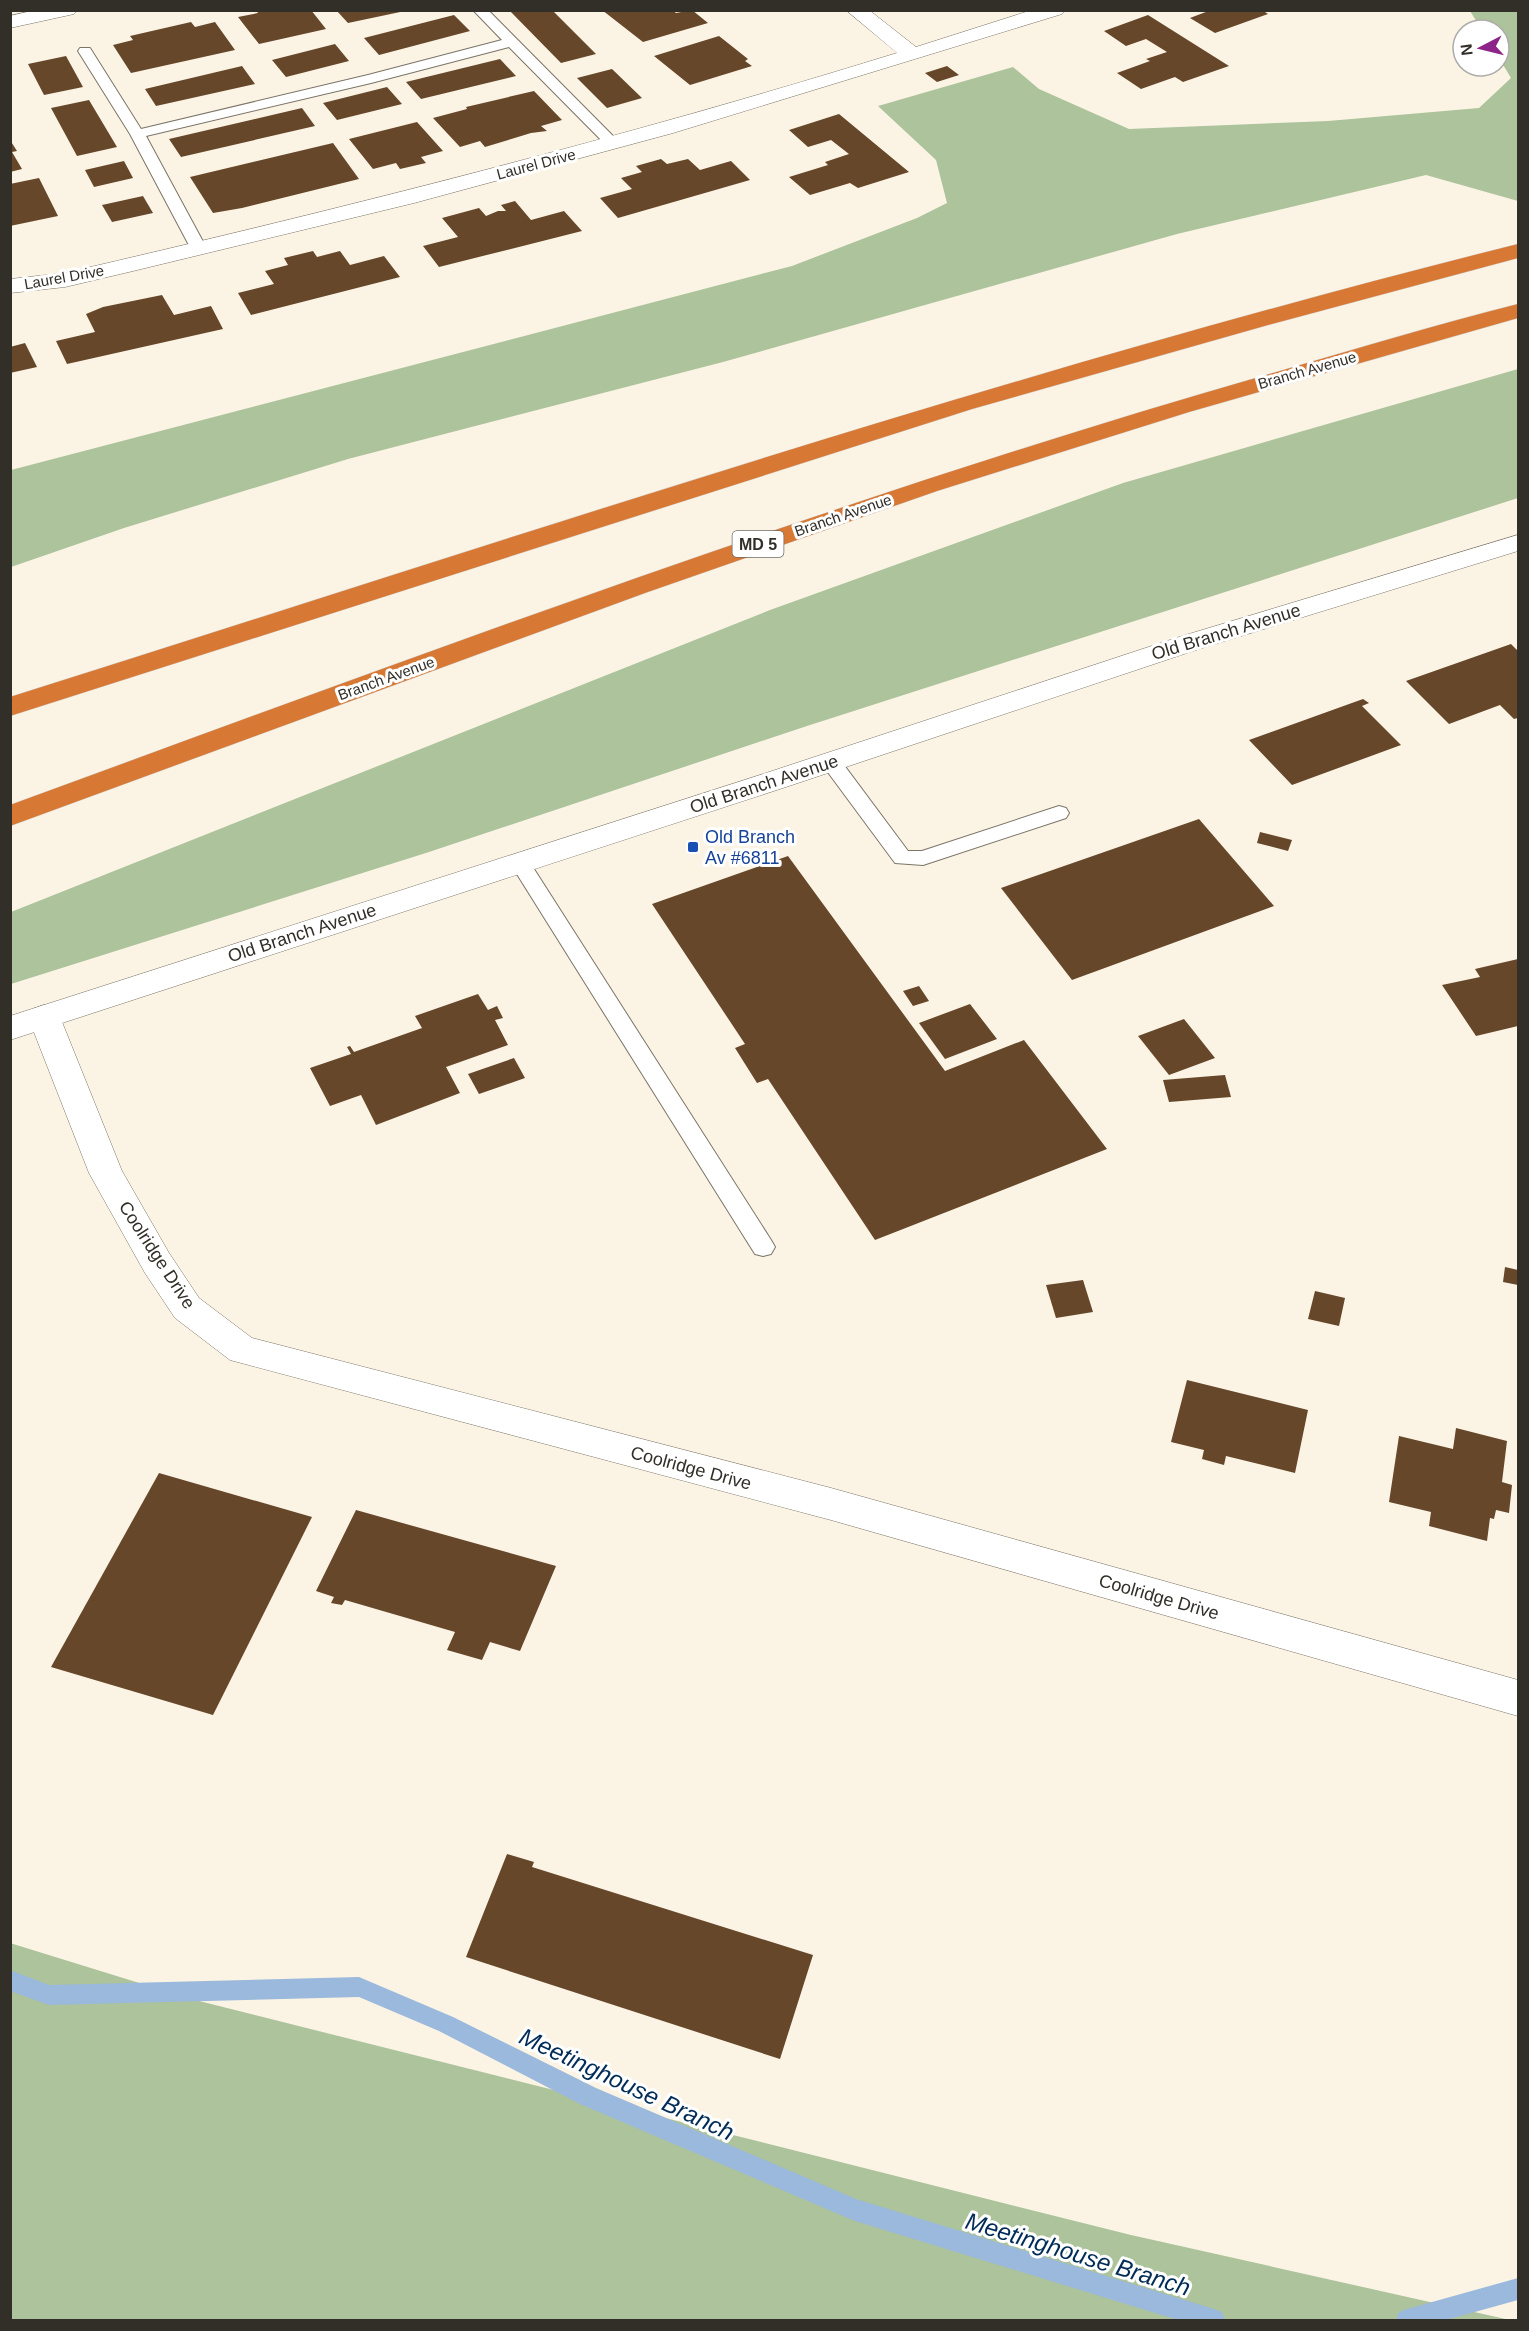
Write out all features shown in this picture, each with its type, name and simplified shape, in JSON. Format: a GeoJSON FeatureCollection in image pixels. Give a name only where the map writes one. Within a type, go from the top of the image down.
{"type":"FeatureCollection","features":[{"type":"Feature","properties":{"kind":"highway"},"geometry":{"type":"LineString","coordinates":[[10,707],[963,404],[1260,320],[1518,251]]}},
{"type":"Feature","properties":{"kind":"highway","name":"Branch Avenue"},"geometry":{"type":"LineString","coordinates":[[10,816],[524,628],[847,513],[1263,383],[1518,311]]}},
{"type":"Feature","properties":{"kind":"street"},"geometry":{"type":"LineString","coordinates":[[10,22],[67,10]]}},
{"type":"Feature","properties":{"kind":"street"},"geometry":{"type":"LineString","coordinates":[[856,10],[913,54]]}},
{"type":"Feature","properties":{"kind":"street","name":"Laurel Drive"},"geometry":{"type":"LineString","coordinates":[[10,286],[65,279],[398,201],[613,144],[1054,10]]}},
{"type":"Feature","properties":{"kind":"street","name":"Old Branch Avenue"},"geometry":{"type":"LineString","coordinates":[[10,1028],[831,762],[1189,643],[1518,543]]}},
{"type":"Feature","properties":{"kind":"street","name":"Coolridge Drive"},"geometry":{"type":"LineString","coordinates":[[44,1017],[106,1173],[157,1263],[187,1308],[242,1350],[819,1501],[1518,1698]]}},
{"type":"Feature","properties":{"kind":"lane"},"geometry":{"type":"LineString","coordinates":[[480,10],[613,144]]}},
{"type":"Feature","properties":{"kind":"lane"},"geometry":{"type":"LineString","coordinates":[[137,134],[371,79],[511,42]]}},
{"type":"Feature","properties":{"kind":"lane"},"geometry":{"type":"LineString","coordinates":[[85,51],[137,134],[199,249]]}},
{"type":"Feature","properties":{"kind":"lane"},"geometry":{"type":"LineString","coordinates":[[831,762],[903,858],[923,858],[1059,813]]}},
{"type":"Feature","properties":{"kind":"lane"},"geometry":{"type":"LineString","coordinates":[[520,863],[763,1247]]}},
{"type":"Feature","properties":{"kind":"green space"},"geometry":{"type":"Polygon","coordinates":[[[1470,11],[1518,11],[1518,201],[1426,175],[1177,234],[723,362],[348,459],[124,528],[11,567],[11,470],[792,266],[917,218],[947,203],[936,160],[878,106],[1013,67],[1039,89],[1129,129],[1328,121],[1479,108],[1511,78],[1511,18],[1474,18],[1470,11]]]}},
{"type":"Feature","properties":{"kind":"green space"},"geometry":{"type":"Polygon","coordinates":[[[1518,369],[1518,498],[807,726],[429,852],[11,984],[11,912],[770,610],[1123,483],[1518,369]]]}},
{"type":"Feature","properties":{"kind":"green space"},"geometry":{"type":"Polygon","coordinates":[[[10,1943],[191,1999],[1131,2235],[1510,2320],[11,2320],[10,1943]]]}},
{"type":"Feature","properties":{"kind":"building"},"geometry":{"type":"Polygon","coordinates":[[[256,10],[311,10],[326,29],[259,44],[238,17],[258,13],[256,10]]]}},
{"type":"Feature","properties":{"kind":"building"},"geometry":{"type":"Polygon","coordinates":[[[336,10],[405,10],[405,11],[348,23],[336,10]]]}},
{"type":"Feature","properties":{"kind":"building"},"geometry":{"type":"Polygon","coordinates":[[[509,10],[552,10],[596,54],[561,63],[509,10]]]}},
{"type":"Feature","properties":{"kind":"building"},"geometry":{"type":"Polygon","coordinates":[[[602,10],[673,10],[676,13],[692,10],[708,23],[643,42],[602,10]]]}},
{"type":"Feature","properties":{"kind":"building"},"geometry":{"type":"Polygon","coordinates":[[[1211,10],[1270,11],[1265,12],[1268,14],[1215,33],[1190,18],[1211,10]]]}},
{"type":"Feature","properties":{"kind":"building"},"geometry":{"type":"Polygon","coordinates":[[[454,15],[470,31],[379,55],[364,38],[454,15]]]}},
{"type":"Feature","properties":{"kind":"building"},"geometry":{"type":"Polygon","coordinates":[[[1148,15],[1229,66],[1183,82],[1175,77],[1141,89],[1117,73],[1167,52],[1146,39],[1126,46],[1104,31],[1148,15]]]}},
{"type":"Feature","properties":{"kind":"building"},"geometry":{"type":"Polygon","coordinates":[[[191,22],[195,27],[215,22],[235,50],[131,73],[113,45],[133,40],[130,36],[191,22]]]}},
{"type":"Feature","properties":{"kind":"building"},"geometry":{"type":"Polygon","coordinates":[[[719,36],[748,59],[745,61],[752,66],[690,85],[654,56],[719,36]]]}},
{"type":"Feature","properties":{"kind":"building"},"geometry":{"type":"Polygon","coordinates":[[[335,44],[349,61],[286,77],[272,60],[335,44]]]}},
{"type":"Feature","properties":{"kind":"building"},"geometry":{"type":"Polygon","coordinates":[[[66,56],[83,87],[44,95],[28,64],[66,56]]]}},
{"type":"Feature","properties":{"kind":"building"},"geometry":{"type":"Polygon","coordinates":[[[500,59],[516,76],[421,99],[406,82],[500,59]]]}},
{"type":"Feature","properties":{"kind":"building"},"geometry":{"type":"Polygon","coordinates":[[[242,66],[255,84],[156,106],[145,89],[242,66]]]}},
{"type":"Feature","properties":{"kind":"building"},"geometry":{"type":"Polygon","coordinates":[[[947,66],[959,75],[937,82],[925,73],[947,66]]]}},
{"type":"Feature","properties":{"kind":"building"},"geometry":{"type":"Polygon","coordinates":[[[612,69],[642,98],[607,108],[577,78],[612,69]]]}},
{"type":"Feature","properties":{"kind":"building"},"geometry":{"type":"Polygon","coordinates":[[[387,87],[402,104],[337,120],[323,103],[387,87]]]}},
{"type":"Feature","properties":{"kind":"building"},"geometry":{"type":"Polygon","coordinates":[[[534,91],[562,120],[541,126],[547,131],[531,133],[485,147],[480,141],[460,147],[433,118],[467,109],[466,107],[534,91]]]}},
{"type":"Feature","properties":{"kind":"building"},"geometry":{"type":"Polygon","coordinates":[[[89,100],[117,147],[77,156],[51,108],[89,100]]]}},
{"type":"Feature","properties":{"kind":"building"},"geometry":{"type":"Polygon","coordinates":[[[302,108],[315,126],[181,157],[169,139],[302,108]]]}},
{"type":"Feature","properties":{"kind":"building"},"geometry":{"type":"Polygon","coordinates":[[[839,114],[909,172],[858,188],[850,183],[810,195],[789,177],[828,165],[825,162],[849,154],[831,140],[808,147],[789,130],[839,114]]]}},
{"type":"Feature","properties":{"kind":"building"},"geometry":{"type":"Polygon","coordinates":[[[417,122],[443,151],[421,157],[426,163],[400,169],[396,163],[373,169],[349,139],[417,122]]]}},
{"type":"Feature","properties":{"kind":"building"},"geometry":{"type":"Polygon","coordinates":[[[10,140],[17,151],[12,152],[22,169],[10,172],[10,140]]]}},
{"type":"Feature","properties":{"kind":"building"},"geometry":{"type":"Polygon","coordinates":[[[333,143],[359,179],[213,213],[190,177],[333,143]]]}},
{"type":"Feature","properties":{"kind":"building"},"geometry":{"type":"Polygon","coordinates":[[[661,159],[667,164],[688,159],[700,170],[731,161],[750,180],[618,218],[600,198],[632,189],[621,178],[642,172],[636,166],[661,159]]]}},
{"type":"Feature","properties":{"kind":"building"},"geometry":{"type":"Polygon","coordinates":[[[124,161],[133,178],[94,187],[85,170],[124,161]]]}},
{"type":"Feature","properties":{"kind":"building"},"geometry":{"type":"Polygon","coordinates":[[[39,178],[58,216],[10,226],[10,184],[39,178]]]}},
{"type":"Feature","properties":{"kind":"building"},"geometry":{"type":"Polygon","coordinates":[[[143,196],[153,213],[112,222],[102,205],[143,196]]]}},
{"type":"Feature","properties":{"kind":"building"},"geometry":{"type":"Polygon","coordinates":[[[515,201],[531,220],[564,211],[582,231],[439,267],[423,246],[458,237],[442,218],[479,208],[486,216],[498,211],[506,211],[501,205],[515,201]]]}},
{"type":"Feature","properties":{"kind":"building"},"geometry":{"type":"Polygon","coordinates":[[[313,251],[317,257],[340,251],[350,265],[384,256],[400,277],[251,315],[238,293],[274,284],[265,271],[288,265],[284,258],[313,251]]]}},
{"type":"Feature","properties":{"kind":"building"},"geometry":{"type":"Polygon","coordinates":[[[162,295],[174,315],[211,306],[223,329],[67,364],[56,341],[95,332],[86,314],[103,307],[162,295]]]}},
{"type":"Feature","properties":{"kind":"building"},"geometry":{"type":"Polygon","coordinates":[[[25,343],[37,367],[10,373],[10,347],[25,343]]]}},
{"type":"Feature","properties":{"kind":"building"},"geometry":{"type":"Polygon","coordinates":[[[1511,644],[1518,651],[1518,718],[1514,719],[1500,705],[1449,724],[1406,681],[1511,644]]]}},
{"type":"Feature","properties":{"kind":"building"},"geometry":{"type":"Polygon","coordinates":[[[1363,699],[1369,703],[1362,706],[1401,745],[1292,785],[1249,740],[1363,699]]]}},
{"type":"Feature","properties":{"kind":"building"},"geometry":{"type":"Polygon","coordinates":[[[1199,819],[1274,906],[1072,980],[1001,888],[1199,819]]]}},
{"type":"Feature","properties":{"kind":"building"},"geometry":{"type":"Polygon","coordinates":[[[1260,832],[1292,840],[1288,851],[1257,843],[1260,832]]]}},
{"type":"Feature","properties":{"kind":"building"},"geometry":{"type":"Polygon","coordinates":[[[788,856],[945,1071],[1024,1040],[1107,1149],[875,1240],[768,1079],[757,1083],[735,1048],[745,1044],[652,904],[788,856]]]}},
{"type":"Feature","properties":{"kind":"building"},"geometry":{"type":"Polygon","coordinates":[[[1518,959],[1518,1026],[1476,1036],[1442,985],[1480,977],[1475,969],[1518,959]]]}},
{"type":"Feature","properties":{"kind":"building"},"geometry":{"type":"Polygon","coordinates":[[[919,986],[929,1001],[913,1006],[903,991],[919,986]]]}},
{"type":"Feature","properties":{"kind":"building"},"geometry":{"type":"Polygon","coordinates":[[[478,994],[488,1010],[497,1006],[503,1018],[495,1020],[508,1045],[446,1067],[460,1093],[376,1125],[361,1095],[330,1106],[310,1068],[351,1054],[347,1047],[350,1046],[354,1052],[422,1028],[415,1016],[478,994]]]}},
{"type":"Feature","properties":{"kind":"building"},"geometry":{"type":"Polygon","coordinates":[[[970,1004],[997,1039],[945,1059],[919,1023],[970,1004]]]}},
{"type":"Feature","properties":{"kind":"building"},"geometry":{"type":"Polygon","coordinates":[[[1184,1019],[1215,1058],[1169,1075],[1138,1036],[1184,1019]]]}},
{"type":"Feature","properties":{"kind":"building"},"geometry":{"type":"Polygon","coordinates":[[[514,1058],[525,1078],[479,1094],[468,1074],[514,1058]]]}},
{"type":"Feature","properties":{"kind":"building"},"geometry":{"type":"Polygon","coordinates":[[[1225,1075],[1231,1097],[1169,1102],[1163,1080],[1225,1075]]]}},
{"type":"Feature","properties":{"kind":"building"},"geometry":{"type":"Polygon","coordinates":[[[1505,1267],[1518,1270],[1518,1285],[1503,1282],[1505,1267]]]}},
{"type":"Feature","properties":{"kind":"building"},"geometry":{"type":"Polygon","coordinates":[[[1083,1280],[1093,1312],[1056,1318],[1046,1285],[1083,1280]]]}},
{"type":"Feature","properties":{"kind":"building"},"geometry":{"type":"Polygon","coordinates":[[[1315,1291],[1345,1298],[1339,1326],[1308,1319],[1315,1291]]]}},
{"type":"Feature","properties":{"kind":"building"},"geometry":{"type":"Polygon","coordinates":[[[1187,1380],[1308,1410],[1295,1473],[1226,1456],[1224,1465],[1202,1459],[1204,1450],[1171,1442],[1187,1380]]]}},
{"type":"Feature","properties":{"kind":"building"},"geometry":{"type":"Polygon","coordinates":[[[1456,1428],[1507,1441],[1502,1482],[1512,1485],[1509,1513],[1496,1510],[1494,1519],[1490,1518],[1487,1541],[1429,1526],[1431,1512],[1389,1502],[1399,1436],[1453,1449],[1456,1428]]]}},
{"type":"Feature","properties":{"kind":"building"},"geometry":{"type":"Polygon","coordinates":[[[159,1473],[312,1517],[213,1715],[51,1667],[159,1473]]]}},
{"type":"Feature","properties":{"kind":"building"},"geometry":{"type":"Polygon","coordinates":[[[356,1510],[556,1566],[520,1651],[490,1642],[482,1660],[447,1650],[455,1632],[345,1600],[342,1605],[331,1603],[334,1597],[316,1591],[356,1510]]]}},
{"type":"Feature","properties":{"kind":"building"},"geometry":{"type":"Polygon","coordinates":[[[507,1854],[534,1862],[532,1867],[813,1955],[780,2059],[466,1957],[507,1854]]]}},
{"type":"Feature","properties":{"kind":"waterway","name":"Meetinghouse Branch"},"geometry":{"type":"LineString","coordinates":[[10,1980],[49,1995],[359,1987],[446,2024],[588,2096],[855,2210],[1214,2320]]}},
{"type":"Feature","properties":{"kind":"waterway","name":"Meetinghouse Branch"},"geometry":{"type":"LineString","coordinates":[[1407,2320],[1518,2289]]}},
{"type":"Feature","properties":{"kind":"place","name":"Old Branch Av #6811"},"geometry":{"type":"Point","coordinates":[693,847]}}]}
